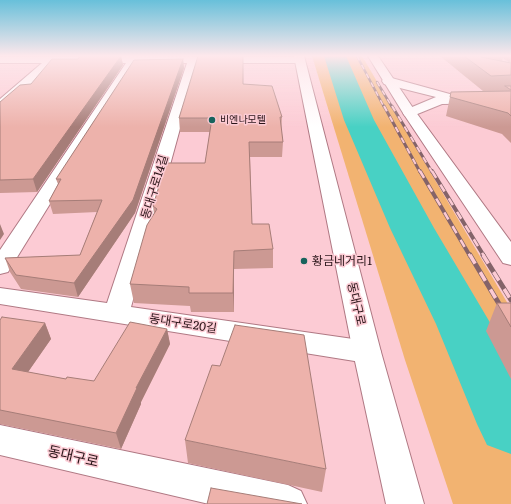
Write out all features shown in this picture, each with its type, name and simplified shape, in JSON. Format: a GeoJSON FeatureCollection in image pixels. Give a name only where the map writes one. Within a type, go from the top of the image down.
{"type":"FeatureCollection","features":[{"type":"Feature","properties":{"kind":"street"},"geometry":{"type":"LineString","coordinates":[[0,106],[30,80]]}},
{"type":"Feature","properties":{"kind":"street"},"geometry":{"type":"LineString","coordinates":[[0,267],[120,80]]}},
{"type":"Feature","properties":{"kind":"street","name":"동대구로14길"},"geometry":{"type":"LineString","coordinates":[[116,314],[188,80]]}},
{"type":"Feature","properties":{"kind":"street","name":"동대구로"},"geometry":{"type":"LineString","coordinates":[[304,80],[367,352],[405,504]]}},
{"type":"Feature","properties":{"kind":"street"},"geometry":{"type":"LineString","coordinates":[[388,81],[429,93],[464,99]]}},
{"type":"Feature","properties":{"kind":"street"},"geometry":{"type":"LineString","coordinates":[[388,81],[511,258]]}},
{"type":"Feature","properties":{"kind":"street"},"geometry":{"type":"LineString","coordinates":[[410,113],[440,100],[511,99]]}},
{"type":"Feature","properties":{"kind":"street","name":"동대구로20길"},"geometry":{"type":"LineString","coordinates":[[0,296],[367,352]]}},
{"type":"Feature","properties":{"kind":"street","name":"동대구로"},"geometry":{"type":"LineString","coordinates":[[0,440],[288,504]]}},
{"type":"Feature","properties":{"kind":"shaded area"},"geometry":{"type":"Polygon","coordinates":[[[319,80],[376,80],[511,309],[511,504],[453,504],[405,360],[319,80]]]}},
{"type":"Feature","properties":{"kind":"building"},"geometry":{"type":"Polygon","coordinates":[[[35,80],[104,80],[33,179],[0,180],[0,102],[20,85],[31,84],[35,80]]]}},
{"type":"Feature","properties":{"kind":"building"},"geometry":{"type":"Polygon","coordinates":[[[121,80],[176,80],[133,200],[74,283],[16,275],[5,258],[80,255],[102,200],[49,201],[61,179],[56,179],[121,80]]]}},
{"type":"Feature","properties":{"kind":"building"},"geometry":{"type":"Polygon","coordinates":[[[191,80],[243,80],[243,84],[272,86],[282,117],[280,117],[283,142],[249,142],[252,224],[269,224],[273,249],[234,251],[233,293],[189,293],[189,287],[130,284],[147,225],[157,209],[153,206],[166,163],[205,163],[212,118],[179,118],[191,80]]]}},
{"type":"Feature","properties":{"kind":"building"},"geometry":{"type":"Polygon","coordinates":[[[505,86],[511,86],[511,90],[505,86]]]}},
{"type":"Feature","properties":{"kind":"building"},"geometry":{"type":"Polygon","coordinates":[[[511,91],[511,116],[508,113],[450,97],[451,92],[511,91]]]}},
{"type":"Feature","properties":{"kind":"building"},"geometry":{"type":"Polygon","coordinates":[[[497,303],[511,303],[511,327],[497,303]]]}},
{"type":"Feature","properties":{"kind":"building"},"geometry":{"type":"Polygon","coordinates":[[[2,317],[45,323],[12,369],[66,379],[67,377],[94,381],[130,322],[167,329],[136,388],[116,433],[0,410],[0,320],[2,317]]]}},
{"type":"Feature","properties":{"kind":"building"},"geometry":{"type":"Polygon","coordinates":[[[235,325],[304,335],[326,469],[185,440],[212,365],[220,366],[235,325]]]}},
{"type":"Feature","properties":{"kind":"building"},"geometry":{"type":"Polygon","coordinates":[[[211,488],[302,504],[207,504],[211,488]]]}},
{"type":"Feature","properties":{"kind":"waterway"},"geometry":{"type":"LineString","coordinates":[[344,80],[359,120],[412,228],[464,324],[511,424]]}},
{"type":"Feature","properties":{"kind":"railway"},"geometry":{"type":"LineString","coordinates":[[369,80],[384,107]]}},
{"type":"Feature","properties":{"kind":"railway"},"geometry":{"type":"LineString","coordinates":[[377,82],[392,107]]}},
{"type":"Feature","properties":{"kind":"railway"},"geometry":{"type":"LineString","coordinates":[[384,106],[420,172]]}},
{"type":"Feature","properties":{"kind":"railway"},"geometry":{"type":"LineString","coordinates":[[392,106],[432,172]]}},
{"type":"Feature","properties":{"kind":"railway"},"geometry":{"type":"LineString","coordinates":[[420,171],[470,256]]}},
{"type":"Feature","properties":{"kind":"railway"},"geometry":{"type":"LineString","coordinates":[[432,171],[484,256]]}},
{"type":"Feature","properties":{"kind":"railway"},"geometry":{"type":"LineString","coordinates":[[470,255],[511,324]]}},
{"type":"Feature","properties":{"kind":"railway"},"geometry":{"type":"LineString","coordinates":[[483,255],[511,300]]}},
{"type":"Feature","properties":{"kind":"place","name":"비엔나모텔"},"geometry":{"type":"Point","coordinates":[212,120]}},
{"type":"Feature","properties":{"kind":"place","name":"황금네거리1"},"geometry":{"type":"Point","coordinates":[304,261]}}]}
